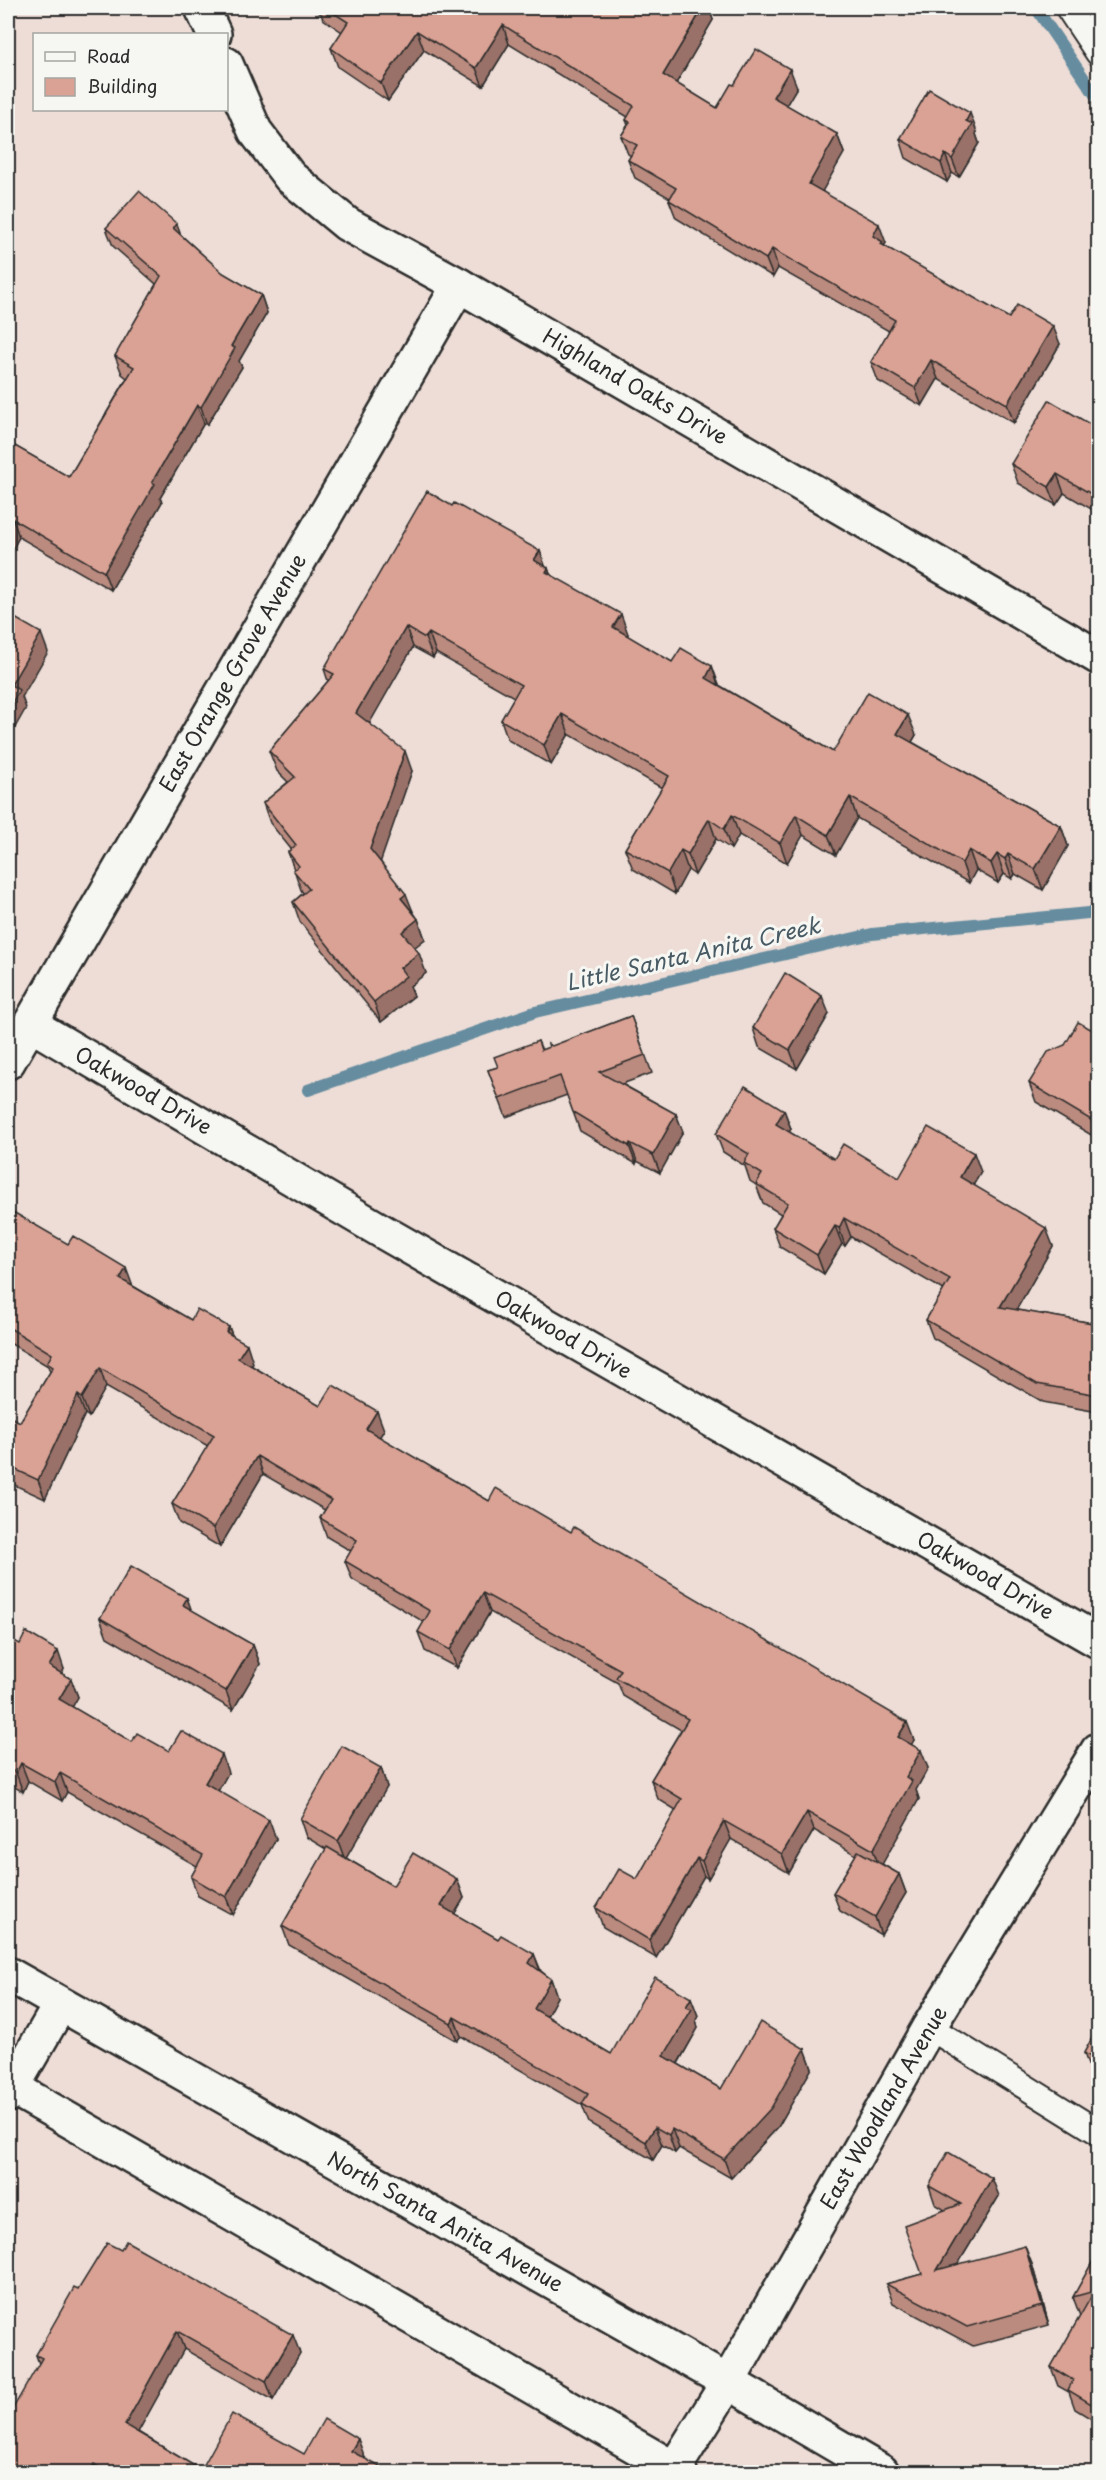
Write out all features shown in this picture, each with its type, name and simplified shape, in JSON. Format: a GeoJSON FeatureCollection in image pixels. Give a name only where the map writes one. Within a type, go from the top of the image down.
{"type":"FeatureCollection","features":[{"type":"Feature","properties":{"kind":"street"},"geometry":{"type":"LineString","coordinates":[[202,8],[214,33]]}},
{"type":"Feature","properties":{"kind":"street","name":"Highland Oaks Drive"},"geometry":{"type":"LineString","coordinates":[[228,69],[255,131],[290,177],[347,224],[459,285],[1098,657]]}},
{"type":"Feature","properties":{"kind":"street","name":"East Orange Grove Avenue"},"geometry":{"type":"LineString","coordinates":[[8,1062],[459,285]]}},
{"type":"Feature","properties":{"kind":"street","name":"Oakwood Drive"},"geometry":{"type":"LineString","coordinates":[[30,1024],[385,1233],[1098,1641]]}},
{"type":"Feature","properties":{"kind":"street","name":"East Woodland Avenue"},"geometry":{"type":"LineString","coordinates":[[677,2471],[929,2027],[1098,1750]]}},
{"type":"Feature","properties":{"kind":"street","name":"North Santa Anita Avenue"},"geometry":{"type":"LineString","coordinates":[[8,1974],[728,2382],[882,2472]]}},
{"type":"Feature","properties":{"kind":"street"},"geometry":{"type":"LineString","coordinates":[[60,2005],[9,2089],[677,2471]]}},
{"type":"Feature","properties":{"kind":"lane"},"geometry":{"type":"LineString","coordinates":[[1068,8],[1098,53]]}},
{"type":"Feature","properties":{"kind":"lane"},"geometry":{"type":"LineString","coordinates":[[929,2027],[1098,2132]]}},
{"type":"Feature","properties":{"kind":"building"},"geometry":{"type":"Polygon","coordinates":[[[326,8],[703,8],[663,75],[717,108],[756,49],[790,69],[773,97],[837,134],[809,184],[879,224],[873,236],[883,242],[881,244],[1009,318],[1017,305],[1053,326],[1007,404],[931,360],[915,388],[871,362],[895,320],[772,249],[766,259],[669,200],[676,188],[628,160],[637,145],[621,136],[630,122],[626,120],[634,106],[503,25],[476,68],[417,31],[381,83],[331,48],[348,22],[326,8]]]}},
{"type":"Feature","properties":{"kind":"building"},"geometry":{"type":"Polygon","coordinates":[[[929,89],[970,113],[966,121],[972,124],[952,159],[945,154],[941,163],[900,139],[929,89]]]}},
{"type":"Feature","properties":{"kind":"building"},"geometry":{"type":"Polygon","coordinates":[[[139,191],[177,224],[173,228],[223,273],[261,295],[231,346],[235,348],[201,407],[197,405],[152,482],[155,484],[104,572],[13,519],[8,528],[8,442],[69,477],[134,367],[115,356],[161,276],[106,228],[139,191]]]}},
{"type":"Feature","properties":{"kind":"building"},"geometry":{"type":"Polygon","coordinates":[[[1049,400],[1098,429],[1098,498],[1057,474],[1049,487],[1011,464],[1049,400]]]}},
{"type":"Feature","properties":{"kind":"building"},"geometry":{"type":"Polygon","coordinates":[[[427,491],[452,506],[454,503],[540,551],[534,560],[548,568],[546,572],[621,614],[613,627],[672,662],[681,648],[712,666],[706,678],[833,752],[868,692],[908,715],[897,734],[1061,826],[1035,869],[1008,854],[1005,859],[997,854],[991,863],[969,850],[962,863],[850,797],[828,835],[796,815],[780,843],[732,815],[724,829],[709,819],[688,854],[681,850],[668,873],[625,849],[669,776],[562,714],[544,745],[501,720],[521,685],[429,633],[425,638],[406,627],[356,713],[405,751],[370,849],[406,894],[401,898],[418,919],[402,932],[419,953],[400,968],[406,976],[374,1002],[293,902],[309,889],[293,870],[299,866],[288,852],[296,845],[263,803],[295,777],[269,751],[334,674],[324,669],[427,491]]]}},
{"type":"Feature","properties":{"kind":"building"},"geometry":{"type":"Polygon","coordinates":[[[8,614],[41,633],[11,685],[19,690],[8,710],[8,614]]]}},
{"type":"Feature","properties":{"kind":"building"},"geometry":{"type":"Polygon","coordinates":[[[785,973],[822,996],[790,1050],[753,1028],[785,973]]]}},
{"type":"Feature","properties":{"kind":"building"},"geometry":{"type":"Polygon","coordinates":[[[631,1016],[645,1055],[599,1072],[676,1114],[653,1155],[630,1143],[629,1146],[573,1112],[560,1076],[499,1099],[488,1070],[498,1067],[494,1057],[538,1041],[541,1050],[549,1047],[548,1044],[552,1046],[631,1016]]]}},
{"type":"Feature","properties":{"kind":"building"},"geometry":{"type":"Polygon","coordinates":[[[1078,1022],[1098,1033],[1098,1108],[1091,1120],[1029,1083],[1048,1052],[1065,1045],[1078,1022]]]}},
{"type":"Feature","properties":{"kind":"building"},"geometry":{"type":"Polygon","coordinates":[[[745,1086],[784,1110],[776,1124],[834,1159],[843,1144],[899,1178],[928,1127],[974,1153],[960,1177],[1046,1228],[1000,1307],[1098,1324],[1098,1395],[1037,1384],[926,1320],[950,1279],[844,1218],[839,1228],[835,1226],[817,1255],[773,1228],[788,1203],[756,1184],[762,1174],[744,1163],[749,1154],[716,1134],[745,1086]]]}},
{"type":"Feature","properties":{"kind":"building"},"geometry":{"type":"Polygon","coordinates":[[[13,1212],[68,1244],[73,1236],[126,1268],[120,1279],[191,1320],[197,1309],[229,1327],[226,1332],[247,1344],[238,1358],[320,1406],[333,1385],[377,1411],[366,1429],[489,1501],[496,1488],[571,1532],[574,1527],[907,1722],[898,1737],[921,1750],[906,1777],[912,1781],[873,1850],[807,1812],[782,1854],[724,1821],[702,1861],[697,1858],[649,1940],[596,1908],[619,1869],[637,1879],[682,1799],[651,1780],[688,1719],[616,1678],[621,1670],[483,1593],[450,1650],[418,1632],[430,1611],[345,1561],[357,1540],[320,1518],[331,1500],[257,1456],[213,1528],[172,1504],[214,1435],[100,1368],[82,1398],[78,1395],[38,1480],[8,1466],[8,1416],[20,1422],[53,1367],[47,1363],[52,1354],[8,1327],[8,1222],[13,1212]]]}},
{"type":"Feature","properties":{"kind":"building"},"geometry":{"type":"Polygon","coordinates":[[[131,1566],[187,1598],[183,1605],[253,1645],[226,1691],[100,1618],[131,1566]]]}},
{"type":"Feature","properties":{"kind":"building"},"geometry":{"type":"Polygon","coordinates":[[[26,1632],[58,1651],[49,1666],[71,1679],[59,1699],[132,1742],[137,1733],[169,1751],[181,1731],[222,1754],[205,1783],[269,1820],[226,1897],[191,1877],[203,1855],[60,1773],[55,1782],[21,1763],[16,1773],[8,1768],[8,1641],[9,1638],[20,1644],[26,1632]]]}},
{"type":"Feature","properties":{"kind":"building"},"geometry":{"type":"Polygon","coordinates":[[[342,1746],[381,1768],[338,1841],[300,1819],[342,1746]]]}},
{"type":"Feature","properties":{"kind":"building"},"geometry":{"type":"Polygon","coordinates":[[[327,1847],[393,1886],[413,1853],[457,1879],[441,1906],[498,1939],[501,1935],[534,1954],[529,1963],[551,1979],[534,2009],[611,2054],[655,1977],[691,1998],[686,2007],[692,2009],[664,2056],[721,2089],[760,2022],[805,2049],[771,2108],[724,2159],[672,2129],[669,2135],[655,2127],[646,2142],[582,2104],[588,2094],[454,2017],[451,2023],[282,1926],[327,1847]]]}},
{"type":"Feature","properties":{"kind":"building"},"geometry":{"type":"Polygon","coordinates":[[[858,1851],[899,1874],[875,1917],[833,1893],[858,1851]]]}},
{"type":"Feature","properties":{"kind":"building"},"geometry":{"type":"Polygon","coordinates":[[[1098,2027],[1098,2061],[1084,2053],[1098,2027]]]}},
{"type":"Feature","properties":{"kind":"building"},"geometry":{"type":"Polygon","coordinates":[[[948,2152],[992,2178],[937,2270],[1025,2246],[1042,2306],[967,2327],[886,2284],[922,2274],[904,2225],[961,2204],[929,2186],[948,2152]]]}},
{"type":"Feature","properties":{"kind":"building"},"geometry":{"type":"Polygon","coordinates":[[[126,2241],[293,2335],[266,2381],[177,2331],[125,2425],[201,2470],[232,2414],[304,2454],[324,2419],[358,2439],[351,2451],[389,2472],[108,2472],[94,2464],[89,2472],[8,2472],[8,2417],[42,2358],[36,2355],[74,2288],[78,2290],[107,2243],[121,2250],[126,2241]]]}},
{"type":"Feature","properties":{"kind":"building"},"geometry":{"type":"Polygon","coordinates":[[[1098,2252],[1098,2290],[1073,2297],[1098,2252]]]}},
{"type":"Feature","properties":{"kind":"building"},"geometry":{"type":"Polygon","coordinates":[[[1091,2297],[1098,2301],[1098,2408],[1068,2390],[1073,2380],[1051,2367],[1091,2297]]]}},
{"type":"Feature","properties":{"kind":"waterway"},"geometry":{"type":"LineString","coordinates":[[1036,8],[1098,99]]}},
{"type":"Feature","properties":{"kind":"waterway","name":"Little Santa Anita Creek"},"geometry":{"type":"LineString","coordinates":[[308,1090],[535,1012],[872,934],[1098,912]]}}]}
